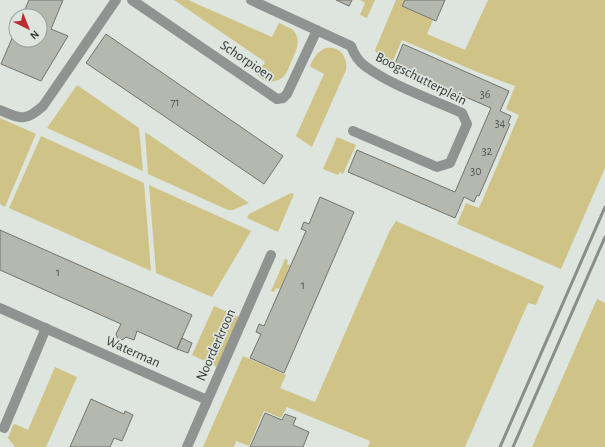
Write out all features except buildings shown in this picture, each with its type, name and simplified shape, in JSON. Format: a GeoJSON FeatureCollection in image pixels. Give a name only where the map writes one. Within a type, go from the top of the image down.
{"type":"FeatureCollection","features":[{"type":"Feature","properties":{"kind":"street"},"geometry":{"type":"LineString","coordinates":[[0,110],[24,119],[33,115],[43,106],[116,0]]}},
{"type":"Feature","properties":{"kind":"street","name":"Schorpioen"},"geometry":{"type":"LineString","coordinates":[[132,0],[277,99],[282,98],[287,94],[317,30]]}},
{"type":"Feature","properties":{"kind":"street"},"geometry":{"type":"LineString","coordinates":[[251,0],[317,30]]}},
{"type":"Feature","properties":{"kind":"street","name":"Boogschutterplein"},"geometry":{"type":"LineString","coordinates":[[317,30],[351,46],[356,58],[364,66],[395,84],[462,113],[467,124],[450,163],[437,167],[353,131]]}},
{"type":"Feature","properties":{"kind":"street","name":"Noorderkroon"},"geometry":{"type":"LineString","coordinates":[[187,447],[271,255]]}},
{"type":"Feature","properties":{"kind":"street","name":"Waterman"},"geometry":{"type":"LineString","coordinates":[[0,308],[207,400]]}},
{"type":"Feature","properties":{"kind":"street"},"geometry":{"type":"LineString","coordinates":[[4,428],[46,328]]}},
{"type":"Feature","properties":{"kind":"shaded area"},"geometry":{"type":"Polygon","coordinates":[[[174,0],[188,0],[272,37],[279,23],[293,30],[296,34],[298,43],[286,74],[281,79],[274,81],[266,81],[262,79],[257,74],[265,62],[174,0]]]}},
{"type":"Feature","properties":{"kind":"shaded area"},"geometry":{"type":"Polygon","coordinates":[[[360,0],[375,0],[367,18],[360,15],[365,3],[360,0]]]}},
{"type":"Feature","properties":{"kind":"shaded area"},"geometry":{"type":"Polygon","coordinates":[[[396,0],[405,0],[403,7],[433,20],[427,34],[465,50],[488,0],[605,0],[605,168],[561,269],[457,224],[466,203],[479,208],[519,115],[506,109],[515,86],[402,40],[391,65],[381,60],[375,50],[396,0]]]}},
{"type":"Feature","properties":{"kind":"shaded area"},"geometry":{"type":"Polygon","coordinates":[[[326,48],[335,49],[342,53],[346,61],[346,70],[312,147],[296,136],[324,74],[310,66],[316,55],[326,48]]]}},
{"type":"Feature","properties":{"kind":"shaded area"},"geometry":{"type":"Polygon","coordinates":[[[77,85],[139,128],[143,171],[47,128],[77,85]]]}},
{"type":"Feature","properties":{"kind":"shaded area"},"geometry":{"type":"Polygon","coordinates":[[[0,118],[36,134],[5,207],[0,204],[0,118]]]}},
{"type":"Feature","properties":{"kind":"shaded area"},"geometry":{"type":"Polygon","coordinates":[[[145,132],[249,203],[233,210],[228,210],[148,174],[145,132]]]}},
{"type":"Feature","properties":{"kind":"shaded area"},"geometry":{"type":"Polygon","coordinates":[[[41,136],[144,183],[151,271],[9,208],[41,136]]]}},
{"type":"Feature","properties":{"kind":"shaded area"},"geometry":{"type":"Polygon","coordinates":[[[337,137],[356,145],[343,174],[340,172],[338,175],[323,169],[337,137]]]}},
{"type":"Feature","properties":{"kind":"shaded area"},"geometry":{"type":"Polygon","coordinates":[[[149,185],[251,231],[212,297],[156,273],[149,185]]]}},
{"type":"Feature","properties":{"kind":"shaded area"},"geometry":{"type":"Polygon","coordinates":[[[291,193],[294,194],[278,232],[247,218],[249,214],[291,193]]]}},
{"type":"Feature","properties":{"kind":"shaded area"},"geometry":{"type":"Polygon","coordinates":[[[396,221],[544,286],[536,305],[528,303],[465,447],[368,447],[370,441],[287,407],[281,418],[264,411],[249,446],[236,441],[234,447],[203,447],[243,356],[286,375],[280,388],[315,402],[389,232],[396,221]]]}},
{"type":"Feature","properties":{"kind":"shaded area"},"geometry":{"type":"Polygon","coordinates":[[[285,259],[288,260],[287,264],[290,265],[280,289],[276,288],[274,292],[271,291],[285,259]]]}},
{"type":"Feature","properties":{"kind":"shaded area"},"geometry":{"type":"Polygon","coordinates":[[[597,299],[605,303],[605,447],[532,447],[597,299]]]}},
{"type":"Feature","properties":{"kind":"shaded area"},"geometry":{"type":"Polygon","coordinates":[[[214,306],[239,317],[217,367],[192,355],[214,306]]]}},
{"type":"Feature","properties":{"kind":"shaded area"},"geometry":{"type":"Polygon","coordinates":[[[55,367],[77,377],[46,447],[15,447],[8,438],[13,425],[15,424],[28,430],[55,367]]]}},
{"type":"Feature","properties":{"kind":"railway"},"geometry":{"type":"LineString","coordinates":[[500,447],[605,207]]}},
{"type":"Feature","properties":{"kind":"railway"},"geometry":{"type":"LineString","coordinates":[[513,447],[605,237]]}}]}
